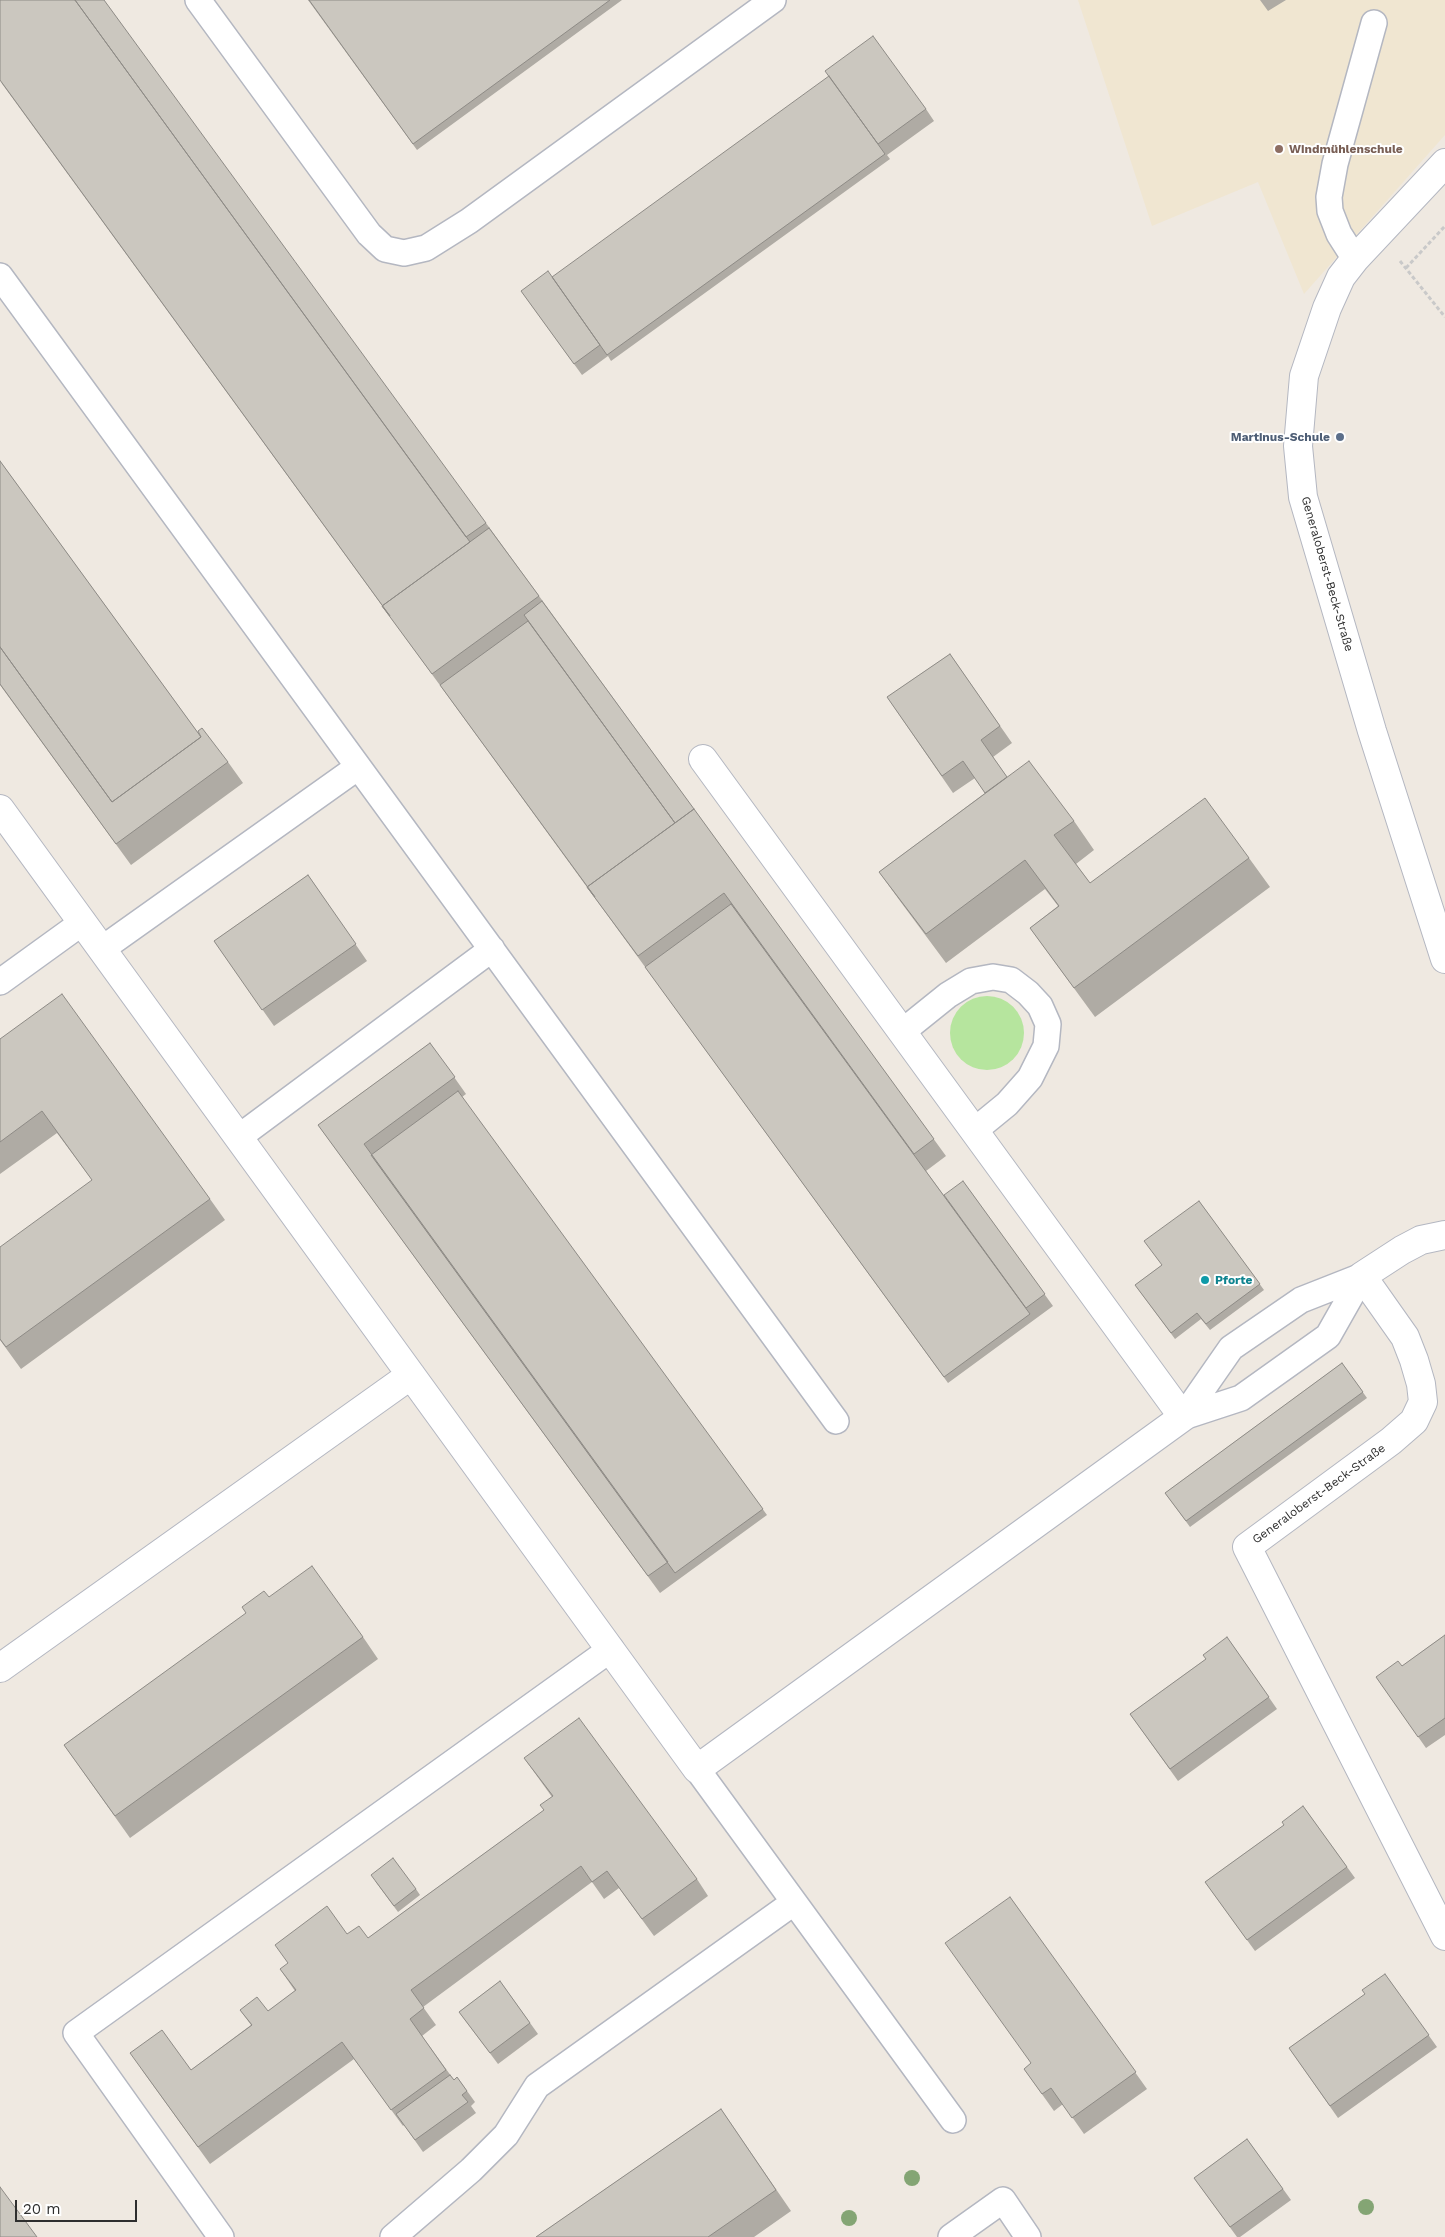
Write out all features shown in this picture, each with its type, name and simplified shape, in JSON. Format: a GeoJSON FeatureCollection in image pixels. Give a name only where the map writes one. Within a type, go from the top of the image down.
{"type":"FeatureCollection","features":[{"type":"Feature","properties":{"kind":"street","name":"Generaloberst-Beck-Straße"},"geometry":{"type":"LineString","coordinates":[[1445,163],[1355,259],[1341,277],[1304,376],[1298,446],[1303,497],[1372,731],[1445,959]]}},
{"type":"Feature","properties":{"kind":"street"},"geometry":{"type":"LineString","coordinates":[[0,808],[697,1769],[1183,1417],[703,759]]}},
{"type":"Feature","properties":{"kind":"street"},"geometry":{"type":"LineString","coordinates":[[1362,1276],[1421,1240],[1445,1235]]}},
{"type":"Feature","properties":{"kind":"street","name":"Generaloberst-Beck-Straße"},"geometry":{"type":"LineString","coordinates":[[1362,1276],[1405,1337],[1421,1384],[1422,1402],[1417,1414],[1414,1421],[1391,1441],[1247,1547],[1445,1936]]}},
{"type":"Feature","properties":{"kind":"street"},"geometry":{"type":"LineString","coordinates":[[0,1668],[411,1375]]}},
{"type":"Feature","properties":{"kind":"lane"},"geometry":{"type":"LineString","coordinates":[[198,0],[369,234],[386,249],[404,253],[426,248],[469,221],[774,0]]}},
{"type":"Feature","properties":{"kind":"lane"},"geometry":{"type":"LineString","coordinates":[[1355,259],[1339,234],[1330,211],[1329,197],[1335,164],[1374,23]]}},
{"type":"Feature","properties":{"kind":"lane"},"geometry":{"type":"LineString","coordinates":[[0,276],[836,1421]]}},
{"type":"Feature","properties":{"kind":"lane"},"geometry":{"type":"LineString","coordinates":[[102,949],[358,767]]}},
{"type":"Feature","properties":{"kind":"lane"},"geometry":{"type":"LineString","coordinates":[[0,982],[82,922]]}},
{"type":"Feature","properties":{"kind":"lane"},"geometry":{"type":"LineString","coordinates":[[239,1137],[492,949]]}},
{"type":"Feature","properties":{"kind":"lane"},"geometry":{"type":"LineString","coordinates":[[902,1032],[948,996],[971,981],[986,978],[993,977],[1011,980],[1028,993],[1040,1006],[1048,1024],[1046,1046],[1030,1078],[1007,1104],[974,1131]]}},
{"type":"Feature","properties":{"kind":"lane"},"geometry":{"type":"LineString","coordinates":[[1183,1417],[1241,1398],[1328,1336],[1362,1276]]}},
{"type":"Feature","properties":{"kind":"lane"},"geometry":{"type":"LineString","coordinates":[[1183,1417],[1231,1348],[1301,1300],[1362,1276]]}},
{"type":"Feature","properties":{"kind":"lane"},"geometry":{"type":"LineString","coordinates":[[221,2237],[76,2033],[610,1649]]}},
{"type":"Feature","properties":{"kind":"lane"},"geometry":{"type":"LineString","coordinates":[[697,1769],[953,2120]]}},
{"type":"Feature","properties":{"kind":"lane"},"geometry":{"type":"LineString","coordinates":[[393,2237],[471,2170],[506,2135],[537,2086],[793,1903]]}},
{"type":"Feature","properties":{"kind":"lane"},"geometry":{"type":"LineString","coordinates":[[951,2237],[1002,2200],[1028,2237]]}},
{"type":"Feature","properties":{"kind":"path"},"geometry":{"type":"LineString","coordinates":[[1406,268],[1445,226]]}},
{"type":"Feature","properties":{"kind":"path"},"geometry":{"type":"LineString","coordinates":[[1379,234],[1445,317]]}},
{"type":"Feature","properties":{"kind":"shaded area","name":"Windmühlenschule"},"geometry":{"type":"Polygon","coordinates":[[[1078,0],[1445,0],[1445,135],[1304,294],[1258,182],[1152,226],[1078,0]]]}},
{"type":"Feature","properties":{"kind":"green space"},"geometry":{"type":"Polygon","coordinates":[[[987,996],[1001,999],[1013,1007],[1021,1019],[1024,1033],[1021,1047],[1013,1059],[1001,1067],[987,1070],[973,1067],[961,1059],[953,1047],[950,1033],[953,1019],[961,1007],[973,999],[987,996]]]}},
{"type":"Feature","properties":{"kind":"building"},"geometry":{"type":"Polygon","coordinates":[[[0,0],[75,0],[470,542],[382,606],[0,80],[0,0]]]}},
{"type":"Feature","properties":{"kind":"building"},"geometry":{"type":"Polygon","coordinates":[[[75,0],[104,0],[486,523],[466,537],[75,0]]]}},
{"type":"Feature","properties":{"kind":"building"},"geometry":{"type":"Polygon","coordinates":[[[309,0],[610,0],[413,144],[309,0]]]}},
{"type":"Feature","properties":{"kind":"building"},"geometry":{"type":"Polygon","coordinates":[[[873,36],[926,109],[878,144],[825,71],[873,36]]]}},
{"type":"Feature","properties":{"kind":"building"},"geometry":{"type":"Polygon","coordinates":[[[829,76],[885,154],[607,355],[552,277],[829,76]]]}},
{"type":"Feature","properties":{"kind":"building"},"geometry":{"type":"Polygon","coordinates":[[[548,271],[600,345],[574,364],[521,291],[548,271]]]}},
{"type":"Feature","properties":{"kind":"building"},"geometry":{"type":"Polygon","coordinates":[[[0,461],[201,737],[112,802],[0,647],[0,461]]]}},
{"type":"Feature","properties":{"kind":"building"},"geometry":{"type":"Polygon","coordinates":[[[489,528],[539,596],[432,674],[382,606],[489,528]]]}},
{"type":"Feature","properties":{"kind":"building"},"geometry":{"type":"Polygon","coordinates":[[[542,601],[694,809],[675,823],[524,615],[542,601]]]}},
{"type":"Feature","properties":{"kind":"building"},"geometry":{"type":"Polygon","coordinates":[[[528,621],[675,823],[587,887],[440,685],[528,621]]]}},
{"type":"Feature","properties":{"kind":"building"},"geometry":{"type":"Polygon","coordinates":[[[0,647],[112,802],[201,737],[198,731],[202,728],[228,762],[116,844],[0,684],[0,647]]]}},
{"type":"Feature","properties":{"kind":"building"},"geometry":{"type":"Polygon","coordinates":[[[950,654],[1000,726],[981,740],[1007,777],[985,793],[963,761],[942,776],[887,697],[950,654]]]}},
{"type":"Feature","properties":{"kind":"building"},"geometry":{"type":"Polygon","coordinates":[[[1029,761],[1074,821],[1054,835],[1090,883],[1205,798],[1249,858],[1074,988],[1030,928],[1059,906],[1025,860],[926,934],[879,872],[1029,761]]]}},
{"type":"Feature","properties":{"kind":"building"},"geometry":{"type":"Polygon","coordinates":[[[694,809],[934,1139],[914,1154],[724,893],[638,956],[587,887],[694,809]]]}},
{"type":"Feature","properties":{"kind":"building"},"geometry":{"type":"Polygon","coordinates":[[[308,875],[356,944],[262,1010],[214,941],[308,875]]]}},
{"type":"Feature","properties":{"kind":"building"},"geometry":{"type":"Polygon","coordinates":[[[731,904],[1030,1314],[944,1377],[645,967],[731,904]]]}},
{"type":"Feature","properties":{"kind":"building"},"geometry":{"type":"Polygon","coordinates":[[[62,994],[210,1199],[6,1347],[0,1339],[0,1247],[92,1180],[42,1111],[0,1142],[0,1039],[62,994]]]}},
{"type":"Feature","properties":{"kind":"building"},"geometry":{"type":"Polygon","coordinates":[[[430,1043],[455,1077],[364,1144],[668,1562],[648,1576],[318,1125],[430,1043]]]}},
{"type":"Feature","properties":{"kind":"building"},"geometry":{"type":"Polygon","coordinates":[[[458,1091],[763,1509],[675,1573],[371,1155],[458,1091]]]}},
{"type":"Feature","properties":{"kind":"building"},"geometry":{"type":"Polygon","coordinates":[[[963,1181],[1045,1294],[1026,1308],[944,1195],[963,1181]]]}},
{"type":"Feature","properties":{"kind":"building","name":"Pforte"},"geometry":{"type":"Polygon","coordinates":[[[1199,1201],[1260,1284],[1206,1324],[1197,1313],[1171,1333],[1135,1285],[1162,1265],[1144,1241],[1199,1201]]]}},
{"type":"Feature","properties":{"kind":"building"},"geometry":{"type":"Polygon","coordinates":[[[1342,1363],[1363,1392],[1186,1521],[1165,1493],[1342,1363]]]}},
{"type":"Feature","properties":{"kind":"building"},"geometry":{"type":"Polygon","coordinates":[[[312,1566],[363,1637],[115,1816],[64,1745],[246,1613],[242,1607],[264,1591],[269,1597],[312,1566]]]}},
{"type":"Feature","properties":{"kind":"building"},"geometry":{"type":"Polygon","coordinates":[[[1445,1635],[1445,1718],[1418,1737],[1376,1677],[1398,1661],[1402,1666],[1445,1635]]]}},
{"type":"Feature","properties":{"kind":"building"},"geometry":{"type":"Polygon","coordinates":[[[1227,1637],[1269,1697],[1170,1769],[1130,1714],[1206,1659],[1203,1655],[1227,1637]]]}},
{"type":"Feature","properties":{"kind":"building"},"geometry":{"type":"Polygon","coordinates":[[[579,1718],[697,1879],[642,1919],[607,1871],[592,1882],[581,1866],[411,1990],[424,2008],[410,2019],[446,2070],[391,2110],[342,2042],[198,2147],[130,2053],[162,2030],[191,2070],[252,2025],[240,2010],[257,1997],[268,2011],[296,1990],[280,1969],[288,1963],[275,1945],[327,1906],[347,1934],[359,1926],[368,1938],[544,1810],[540,1805],[553,1796],[524,1758],[579,1718]]]}},
{"type":"Feature","properties":{"kind":"building"},"geometry":{"type":"Polygon","coordinates":[[[1303,1806],[1347,1867],[1247,1940],[1205,1882],[1284,1825],[1282,1822],[1303,1806]]]}},
{"type":"Feature","properties":{"kind":"building"},"geometry":{"type":"Polygon","coordinates":[[[393,1858],[416,1889],[394,1906],[371,1875],[393,1858]]]}},
{"type":"Feature","properties":{"kind":"building"},"geometry":{"type":"Polygon","coordinates":[[[1010,1897],[1136,2072],[1072,2118],[1051,2088],[1042,2094],[1024,2069],[1031,2063],[945,1943],[1010,1897]]]}},
{"type":"Feature","properties":{"kind":"building"},"geometry":{"type":"Polygon","coordinates":[[[1385,1974],[1429,2035],[1330,2106],[1289,2048],[1365,1994],[1362,1990],[1385,1974]]]}},
{"type":"Feature","properties":{"kind":"building"},"geometry":{"type":"Polygon","coordinates":[[[500,1981],[530,2023],[490,2053],[459,2012],[500,1981]]]}},
{"type":"Feature","properties":{"kind":"building"},"geometry":{"type":"Polygon","coordinates":[[[450,2075],[454,2080],[457,2077],[467,2091],[462,2095],[468,2102],[415,2140],[396,2114],[450,2075]]]}},
{"type":"Feature","properties":{"kind":"building"},"geometry":{"type":"Polygon","coordinates":[[[721,2109],[776,2190],[708,2237],[536,2237],[721,2109]]]}},
{"type":"Feature","properties":{"kind":"building"},"geometry":{"type":"Polygon","coordinates":[[[1247,2139],[1283,2189],[1230,2227],[1194,2178],[1247,2139]]]}},
{"type":"Feature","properties":{"kind":"building"},"geometry":{"type":"Polygon","coordinates":[[[0,2187],[37,2237],[0,2237],[0,2187]]]}},
{"type":"Feature","properties":{"kind":"place","name":"Windmühlenschule"},"geometry":{"type":"Point","coordinates":[1279,149]}},
{"type":"Feature","properties":{"kind":"place","name":"Martinus-Schule"},"geometry":{"type":"Point","coordinates":[1340,437]}},
{"type":"Feature","properties":{"kind":"place","name":"Pforte"},"geometry":{"type":"Point","coordinates":[1205,1280]}}]}
